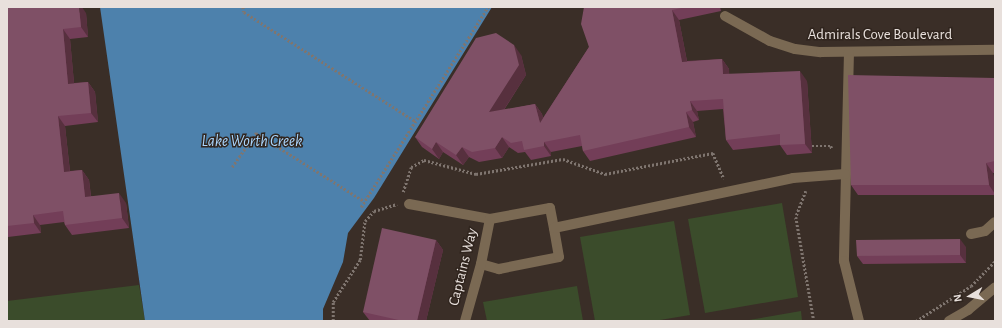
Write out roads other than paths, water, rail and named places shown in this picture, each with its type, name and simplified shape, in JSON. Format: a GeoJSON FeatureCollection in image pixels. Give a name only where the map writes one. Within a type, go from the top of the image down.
{"type":"FeatureCollection","features":[{"type":"Feature","properties":{"kind":"street","name":"Admirals Cove Boulevard"},"geometry":{"type":"LineString","coordinates":[[725,16],[758,36],[795,49],[849,52],[995,50]]}},
{"type":"Feature","properties":{"kind":"street"},"geometry":{"type":"LineString","coordinates":[[849,52],[844,261],[859,321]]}},
{"type":"Feature","properties":{"kind":"street"},"geometry":{"type":"LineString","coordinates":[[554,228],[726,192],[807,177],[845,174]]}},
{"type":"Feature","properties":{"kind":"street"},"geometry":{"type":"LineString","coordinates":[[409,204],[490,219],[550,208],[559,257],[499,269],[481,264]]}},
{"type":"Feature","properties":{"kind":"street","name":"Captains Way"},"geometry":{"type":"LineString","coordinates":[[465,321],[481,264],[490,219]]}},
{"type":"Feature","properties":{"kind":"street"},"geometry":{"type":"LineString","coordinates":[[971,234],[985,231],[995,222]]}},
{"type":"Feature","properties":{"kind":"street"},"geometry":{"type":"LineString","coordinates":[[949,321],[968,310],[995,287]]}},
{"type":"Feature","properties":{"kind":"water","name":"Lake Worth Creek"},"geometry":{"type":"Polygon","coordinates":[[[100,7],[492,7],[374,198],[348,233],[343,262],[323,309],[323,321],[145,321],[100,7]]]}}]}
